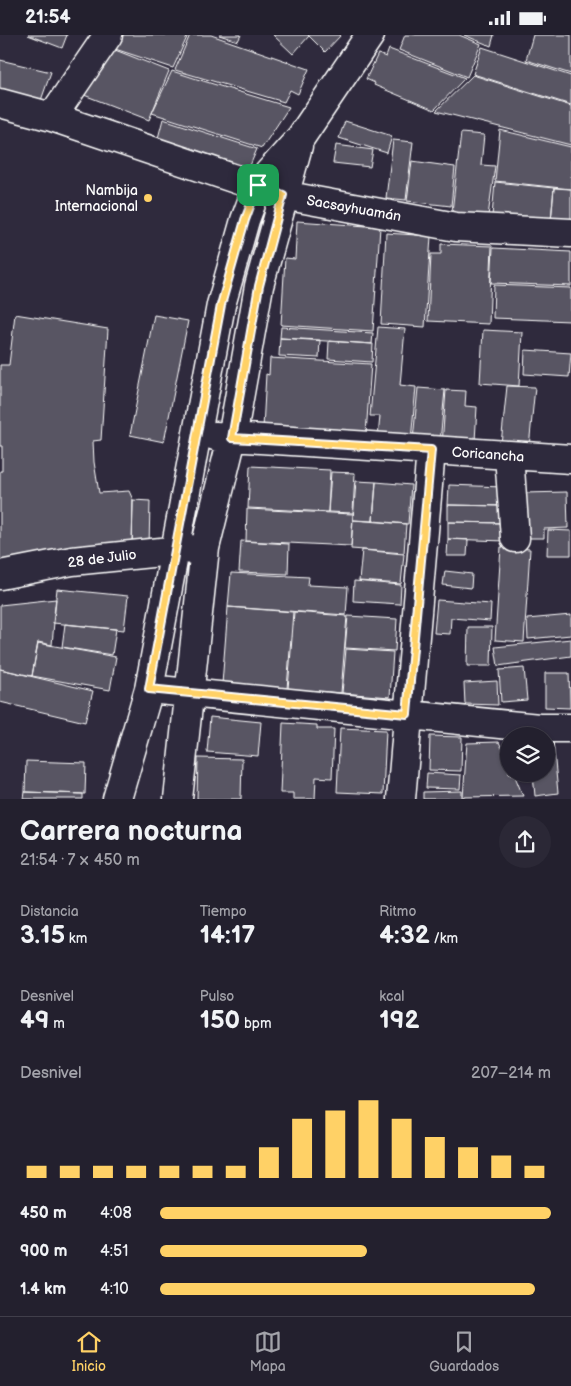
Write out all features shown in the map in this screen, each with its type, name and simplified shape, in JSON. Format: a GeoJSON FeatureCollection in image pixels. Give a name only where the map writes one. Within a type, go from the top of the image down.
{"type":"FeatureCollection","features":[{"type":"Feature","properties":{"kind":"street"},"geometry":{"type":"LineString","coordinates":[[52,117],[108,35]]}},
{"type":"Feature","properties":{"kind":"street"},"geometry":{"type":"LineString","coordinates":[[117,799],[149,689],[221,305],[245,220],[258,185],[300,137],[370,35]]}},
{"type":"Feature","properties":{"kind":"street","name":"Sacsayhuamán"},"geometry":{"type":"LineString","coordinates":[[0,103],[52,117],[283,195],[456,227],[571,233]]}},
{"type":"Feature","properties":{"kind":"street"},"geometry":{"type":"LineString","coordinates":[[178,799],[205,548],[232,438],[259,286],[300,137]]}},
{"type":"Feature","properties":{"kind":"street","name":"Coricancha"},"geometry":{"type":"LineString","coordinates":[[196,434],[232,438],[571,459]]}},
{"type":"Feature","properties":{"kind":"street"},"geometry":{"type":"LineString","coordinates":[[401,799],[431,450]]}},
{"type":"Feature","properties":{"kind":"street"},"geometry":{"type":"LineString","coordinates":[[509,455],[514,538]]}},
{"type":"Feature","properties":{"kind":"street","name":"28 de Julio"},"geometry":{"type":"LineString","coordinates":[[0,575],[72,561],[174,549],[205,548]]}},
{"type":"Feature","properties":{"kind":"street"},"geometry":{"type":"LineString","coordinates":[[149,689],[189,695],[539,727],[571,728]]}},
{"type":"Feature","properties":{"kind":"building"},"geometry":{"type":"Polygon","coordinates":[[[28,35],[67,35],[62,48],[28,35]]]}},
{"type":"Feature","properties":{"kind":"building"},"geometry":{"type":"Polygon","coordinates":[[[121,35],[188,35],[173,68],[112,48],[121,35]]]}},
{"type":"Feature","properties":{"kind":"building"},"geometry":{"type":"Polygon","coordinates":[[[190,35],[211,35],[309,69],[298,94],[290,90],[284,102],[175,70],[190,35]]]}},
{"type":"Feature","properties":{"kind":"building"},"geometry":{"type":"Polygon","coordinates":[[[219,35],[241,35],[238,41],[219,35]]]}},
{"type":"Feature","properties":{"kind":"building"},"geometry":{"type":"Polygon","coordinates":[[[273,35],[308,35],[309,36],[293,54],[273,35]]]}},
{"type":"Feature","properties":{"kind":"building"},"geometry":{"type":"Polygon","coordinates":[[[308,35],[341,35],[325,52],[308,35]]]}},
{"type":"Feature","properties":{"kind":"building"},"geometry":{"type":"Polygon","coordinates":[[[405,35],[459,35],[481,44],[467,77],[399,50],[405,35]]]}},
{"type":"Feature","properties":{"kind":"building"},"geometry":{"type":"Polygon","coordinates":[[[464,35],[494,35],[491,46],[464,35]]]}},
{"type":"Feature","properties":{"kind":"building"},"geometry":{"type":"Polygon","coordinates":[[[533,35],[571,35],[571,74],[526,60],[533,35]]]}},
{"type":"Feature","properties":{"kind":"building"},"geometry":{"type":"Polygon","coordinates":[[[482,47],[571,76],[571,105],[473,74],[482,47]]]}},
{"type":"Feature","properties":{"kind":"building"},"geometry":{"type":"Polygon","coordinates":[[[110,48],[169,71],[149,120],[84,95],[110,48]]]}},
{"type":"Feature","properties":{"kind":"building"},"geometry":{"type":"Polygon","coordinates":[[[389,49],[465,78],[434,110],[374,85],[375,83],[366,79],[378,54],[386,57],[389,49]]]}},
{"type":"Feature","properties":{"kind":"building"},"geometry":{"type":"Polygon","coordinates":[[[0,60],[51,72],[39,106],[0,96],[0,60]]]}},
{"type":"Feature","properties":{"kind":"building"},"geometry":{"type":"Polygon","coordinates":[[[172,71],[289,107],[262,148],[152,113],[172,71]]]}},
{"type":"Feature","properties":{"kind":"building"},"geometry":{"type":"Polygon","coordinates":[[[473,75],[571,106],[571,145],[436,111],[473,75]]]}},
{"type":"Feature","properties":{"kind":"building"},"geometry":{"type":"Polygon","coordinates":[[[163,119],[257,149],[249,168],[157,142],[163,119]]]}},
{"type":"Feature","properties":{"kind":"building"},"geometry":{"type":"Polygon","coordinates":[[[345,121],[392,136],[387,153],[339,138],[345,121]]]}},
{"type":"Feature","properties":{"kind":"building"},"geometry":{"type":"Polygon","coordinates":[[[500,130],[571,147],[571,189],[495,181],[500,130]]]}},
{"type":"Feature","properties":{"kind":"building"},"geometry":{"type":"Polygon","coordinates":[[[461,133],[484,135],[481,165],[495,166],[488,216],[452,212],[461,133]]]}},
{"type":"Feature","properties":{"kind":"building"},"geometry":{"type":"Polygon","coordinates":[[[393,140],[413,142],[406,200],[386,198],[393,140]]]}},
{"type":"Feature","properties":{"kind":"building"},"geometry":{"type":"Polygon","coordinates":[[[336,145],[373,150],[370,167],[333,163],[336,145]]]}},
{"type":"Feature","properties":{"kind":"building"},"geometry":{"type":"Polygon","coordinates":[[[412,161],[455,167],[451,206],[407,201],[412,161]]]}},
{"type":"Feature","properties":{"kind":"building"},"geometry":{"type":"Polygon","coordinates":[[[495,182],[554,188],[551,221],[492,216],[495,182]]]}},
{"type":"Feature","properties":{"kind":"building"},"geometry":{"type":"Polygon","coordinates":[[[554,188],[571,189],[571,224],[551,221],[554,188]]]}},
{"type":"Feature","properties":{"kind":"building"},"geometry":{"type":"Polygon","coordinates":[[[297,221],[380,227],[373,331],[281,325],[285,258],[295,259],[297,221]]]}},
{"type":"Feature","properties":{"kind":"building"},"geometry":{"type":"Polygon","coordinates":[[[386,233],[431,236],[425,327],[381,324],[386,233]]]}},
{"type":"Feature","properties":{"kind":"building"},"geometry":{"type":"Polygon","coordinates":[[[441,244],[492,246],[489,324],[428,321],[431,254],[441,254],[441,244]]]}},
{"type":"Feature","properties":{"kind":"building"},"geometry":{"type":"Polygon","coordinates":[[[493,248],[571,252],[571,286],[491,283],[493,248]]]}},
{"type":"Feature","properties":{"kind":"building"},"geometry":{"type":"Polygon","coordinates":[[[494,285],[571,288],[571,321],[493,318],[494,285]]]}},
{"type":"Feature","properties":{"kind":"building"},"geometry":{"type":"Polygon","coordinates":[[[15,314],[108,329],[101,440],[93,441],[94,462],[99,493],[129,491],[133,500],[132,548],[0,570],[0,471],[2,471],[2,446],[0,446],[0,365],[9,365],[15,314]]]}},
{"type":"Feature","properties":{"kind":"building"},"geometry":{"type":"Polygon","coordinates":[[[154,315],[188,321],[164,442],[130,435],[154,315]]]}},
{"type":"Feature","properties":{"kind":"building"},"geometry":{"type":"Polygon","coordinates":[[[281,327],[373,333],[372,344],[280,338],[281,327]]]}},
{"type":"Feature","properties":{"kind":"building"},"geometry":{"type":"Polygon","coordinates":[[[378,327],[405,329],[400,385],[416,387],[411,440],[378,437],[380,416],[370,416],[378,327]]]}},
{"type":"Feature","properties":{"kind":"building"},"geometry":{"type":"Polygon","coordinates":[[[483,330],[522,332],[519,386],[480,383],[483,330]]]}},
{"type":"Feature","properties":{"kind":"building"},"geometry":{"type":"Polygon","coordinates":[[[280,338],[320,340],[319,358],[279,356],[280,338]]]}},
{"type":"Feature","properties":{"kind":"building"},"geometry":{"type":"Polygon","coordinates":[[[329,341],[373,344],[372,362],[328,359],[329,341]]]}},
{"type":"Feature","properties":{"kind":"building"},"geometry":{"type":"Polygon","coordinates":[[[525,350],[571,353],[569,377],[524,374],[525,350]]]}},
{"type":"Feature","properties":{"kind":"building"},"geometry":{"type":"Polygon","coordinates":[[[270,358],[371,364],[366,434],[263,428],[266,374],[269,375],[270,358]]]}},
{"type":"Feature","properties":{"kind":"building"},"geometry":{"type":"Polygon","coordinates":[[[507,386],[535,387],[529,447],[501,444],[507,386]]]}},
{"type":"Feature","properties":{"kind":"building"},"geometry":{"type":"Polygon","coordinates":[[[418,388],[445,390],[440,442],[413,440],[418,388]]]}},
{"type":"Feature","properties":{"kind":"building"},"geometry":{"type":"Polygon","coordinates":[[[446,390],[466,391],[465,406],[477,407],[475,441],[442,445],[446,390]]]}},
{"type":"Feature","properties":{"kind":"building"},"geometry":{"type":"Polygon","coordinates":[[[250,466],[330,470],[328,512],[248,508],[250,466]]]}},
{"type":"Feature","properties":{"kind":"building"},"geometry":{"type":"Polygon","coordinates":[[[331,472],[355,473],[353,513],[328,512],[331,472]]]}},
{"type":"Feature","properties":{"kind":"building"},"geometry":{"type":"Polygon","coordinates":[[[356,481],[376,482],[373,521],[353,520],[356,481]]]}},
{"type":"Feature","properties":{"kind":"building"},"geometry":{"type":"Polygon","coordinates":[[[376,482],[411,485],[408,524],[373,521],[376,482]]]}},
{"type":"Feature","properties":{"kind":"building"},"geometry":{"type":"Polygon","coordinates":[[[449,485],[503,487],[504,506],[448,505],[449,485]]]}},
{"type":"Feature","properties":{"kind":"building"},"geometry":{"type":"Polygon","coordinates":[[[567,492],[568,528],[544,529],[544,538],[526,538],[524,493],[567,492]]]}},
{"type":"Feature","properties":{"kind":"building"},"geometry":{"type":"Polygon","coordinates":[[[133,500],[150,501],[149,548],[132,548],[133,500]]]}},
{"type":"Feature","properties":{"kind":"building"},"geometry":{"type":"Polygon","coordinates":[[[448,505],[504,506],[504,523],[448,522],[448,505]]]}},
{"type":"Feature","properties":{"kind":"building"},"geometry":{"type":"Polygon","coordinates":[[[247,509],[353,514],[351,546],[246,541],[247,509]]]}},
{"type":"Feature","properties":{"kind":"building"},"geometry":{"type":"Polygon","coordinates":[[[353,520],[406,524],[404,553],[351,549],[353,520]]]}},
{"type":"Feature","properties":{"kind":"building"},"geometry":{"type":"Polygon","coordinates":[[[448,522],[504,523],[505,541],[448,539],[448,522]]]}},
{"type":"Feature","properties":{"kind":"building"},"geometry":{"type":"Polygon","coordinates":[[[548,530],[571,531],[571,555],[547,555],[548,530]]]}},
{"type":"Feature","properties":{"kind":"building"},"geometry":{"type":"Polygon","coordinates":[[[448,539],[468,540],[467,556],[447,556],[448,539]]]}},
{"type":"Feature","properties":{"kind":"building"},"geometry":{"type":"Polygon","coordinates":[[[241,541],[289,544],[288,574],[239,572],[241,541]]]}},
{"type":"Feature","properties":{"kind":"building"},"geometry":{"type":"Polygon","coordinates":[[[501,547],[530,549],[524,642],[495,640],[501,547]]]}},
{"type":"Feature","properties":{"kind":"building"},"geometry":{"type":"Polygon","coordinates":[[[362,550],[404,554],[401,584],[359,581],[362,550]]]}},
{"type":"Feature","properties":{"kind":"building"},"geometry":{"type":"Polygon","coordinates":[[[445,571],[472,574],[471,588],[443,585],[445,571]]]}},
{"type":"Feature","properties":{"kind":"building"},"geometry":{"type":"Polygon","coordinates":[[[231,573],[309,577],[308,585],[348,587],[346,615],[228,607],[231,573]]]}},
{"type":"Feature","properties":{"kind":"building"},"geometry":{"type":"Polygon","coordinates":[[[354,581],[401,585],[400,604],[353,601],[354,581]]]}},
{"type":"Feature","properties":{"kind":"building"},"geometry":{"type":"Polygon","coordinates":[[[57,589],[128,596],[124,630],[53,623],[57,589]]]}},
{"type":"Feature","properties":{"kind":"building"},"geometry":{"type":"Polygon","coordinates":[[[56,599],[52,645],[38,642],[32,676],[0,669],[0,605],[56,599]]]}},
{"type":"Feature","properties":{"kind":"building"},"geometry":{"type":"Polygon","coordinates":[[[437,600],[491,604],[490,621],[451,618],[450,634],[434,633],[437,600]]]}},
{"type":"Feature","properties":{"kind":"building"},"geometry":{"type":"Polygon","coordinates":[[[228,607],[293,612],[287,689],[222,684],[228,607]]]}},
{"type":"Feature","properties":{"kind":"building"},"geometry":{"type":"Polygon","coordinates":[[[294,612],[347,616],[341,693],[288,689],[294,612]]]}},
{"type":"Feature","properties":{"kind":"building"},"geometry":{"type":"Polygon","coordinates":[[[571,615],[571,635],[528,639],[527,619],[571,615]]]}},
{"type":"Feature","properties":{"kind":"building"},"geometry":{"type":"Polygon","coordinates":[[[348,616],[397,619],[395,651],[345,648],[348,616]]]}},
{"type":"Feature","properties":{"kind":"building"},"geometry":{"type":"Polygon","coordinates":[[[65,624],[116,629],[112,655],[62,647],[65,624]]]}},
{"type":"Feature","properties":{"kind":"building"},"geometry":{"type":"Polygon","coordinates":[[[468,627],[492,627],[491,666],[467,666],[468,627]]]}},
{"type":"Feature","properties":{"kind":"building"},"geometry":{"type":"Polygon","coordinates":[[[571,639],[571,656],[498,666],[495,647],[571,639]]]}},
{"type":"Feature","properties":{"kind":"building"},"geometry":{"type":"Polygon","coordinates":[[[38,643],[116,657],[110,690],[32,676],[38,643]]]}},
{"type":"Feature","properties":{"kind":"building"},"geometry":{"type":"Polygon","coordinates":[[[346,649],[393,652],[390,697],[342,693],[346,649]]]}},
{"type":"Feature","properties":{"kind":"building"},"geometry":{"type":"Polygon","coordinates":[[[524,668],[527,700],[501,702],[499,670],[524,668]]]}},
{"type":"Feature","properties":{"kind":"building"},"geometry":{"type":"Polygon","coordinates":[[[0,669],[93,691],[85,722],[0,702],[0,669]]]}},
{"type":"Feature","properties":{"kind":"building"},"geometry":{"type":"Polygon","coordinates":[[[545,673],[569,673],[570,708],[545,707],[545,673]]]}},
{"type":"Feature","properties":{"kind":"building"},"geometry":{"type":"Polygon","coordinates":[[[497,681],[498,705],[465,704],[464,683],[497,681]]]}},
{"type":"Feature","properties":{"kind":"building"},"geometry":{"type":"Polygon","coordinates":[[[210,717],[261,722],[258,756],[207,752],[210,717]]]}},
{"type":"Feature","properties":{"kind":"building"},"geometry":{"type":"Polygon","coordinates":[[[283,723],[317,725],[317,729],[334,729],[332,778],[316,777],[315,799],[293,799],[293,793],[280,793],[283,723]]]}},
{"type":"Feature","properties":{"kind":"building"},"geometry":{"type":"Polygon","coordinates":[[[340,728],[386,730],[383,794],[337,792],[340,728]]]}},
{"type":"Feature","properties":{"kind":"building"},"geometry":{"type":"Polygon","coordinates":[[[430,736],[462,737],[461,771],[429,770],[430,736]]]}},
{"type":"Feature","properties":{"kind":"building"},"geometry":{"type":"Polygon","coordinates":[[[499,742],[500,782],[517,782],[523,796],[463,797],[467,743],[499,742]]]}},
{"type":"Feature","properties":{"kind":"building"},"geometry":{"type":"Polygon","coordinates":[[[198,758],[242,759],[241,799],[197,799],[198,758]]]}},
{"type":"Feature","properties":{"kind":"building"},"geometry":{"type":"Polygon","coordinates":[[[26,761],[86,763],[85,794],[25,792],[26,761]]]}},
{"type":"Feature","properties":{"kind":"building"},"geometry":{"type":"Polygon","coordinates":[[[555,761],[558,793],[535,796],[534,782],[555,782],[555,761]]]}},
{"type":"Feature","properties":{"kind":"building"},"geometry":{"type":"Polygon","coordinates":[[[427,773],[461,775],[460,789],[426,788],[427,773]]]}},
{"type":"Feature","properties":{"kind":"building"},"geometry":{"type":"Polygon","coordinates":[[[462,791],[462,799],[423,799],[423,792],[462,791]]]}},
{"type":"Feature","properties":{"kind":"building"},"geometry":{"type":"Polygon","coordinates":[[[25,792],[83,794],[83,799],[24,799],[25,792]]]}},
{"type":"Feature","properties":{"kind":"place","name":"Nambija Internacional"},"geometry":{"type":"Point","coordinates":[148,198]}},
{"type":"Feature","properties":{"kind":"route"},"geometry":{"type":"LineString","coordinates":[[258,185],[283,195],[259,286],[232,438],[431,450],[407,714],[189,695],[149,689],[221,305],[245,220],[258,185]]}}]}
